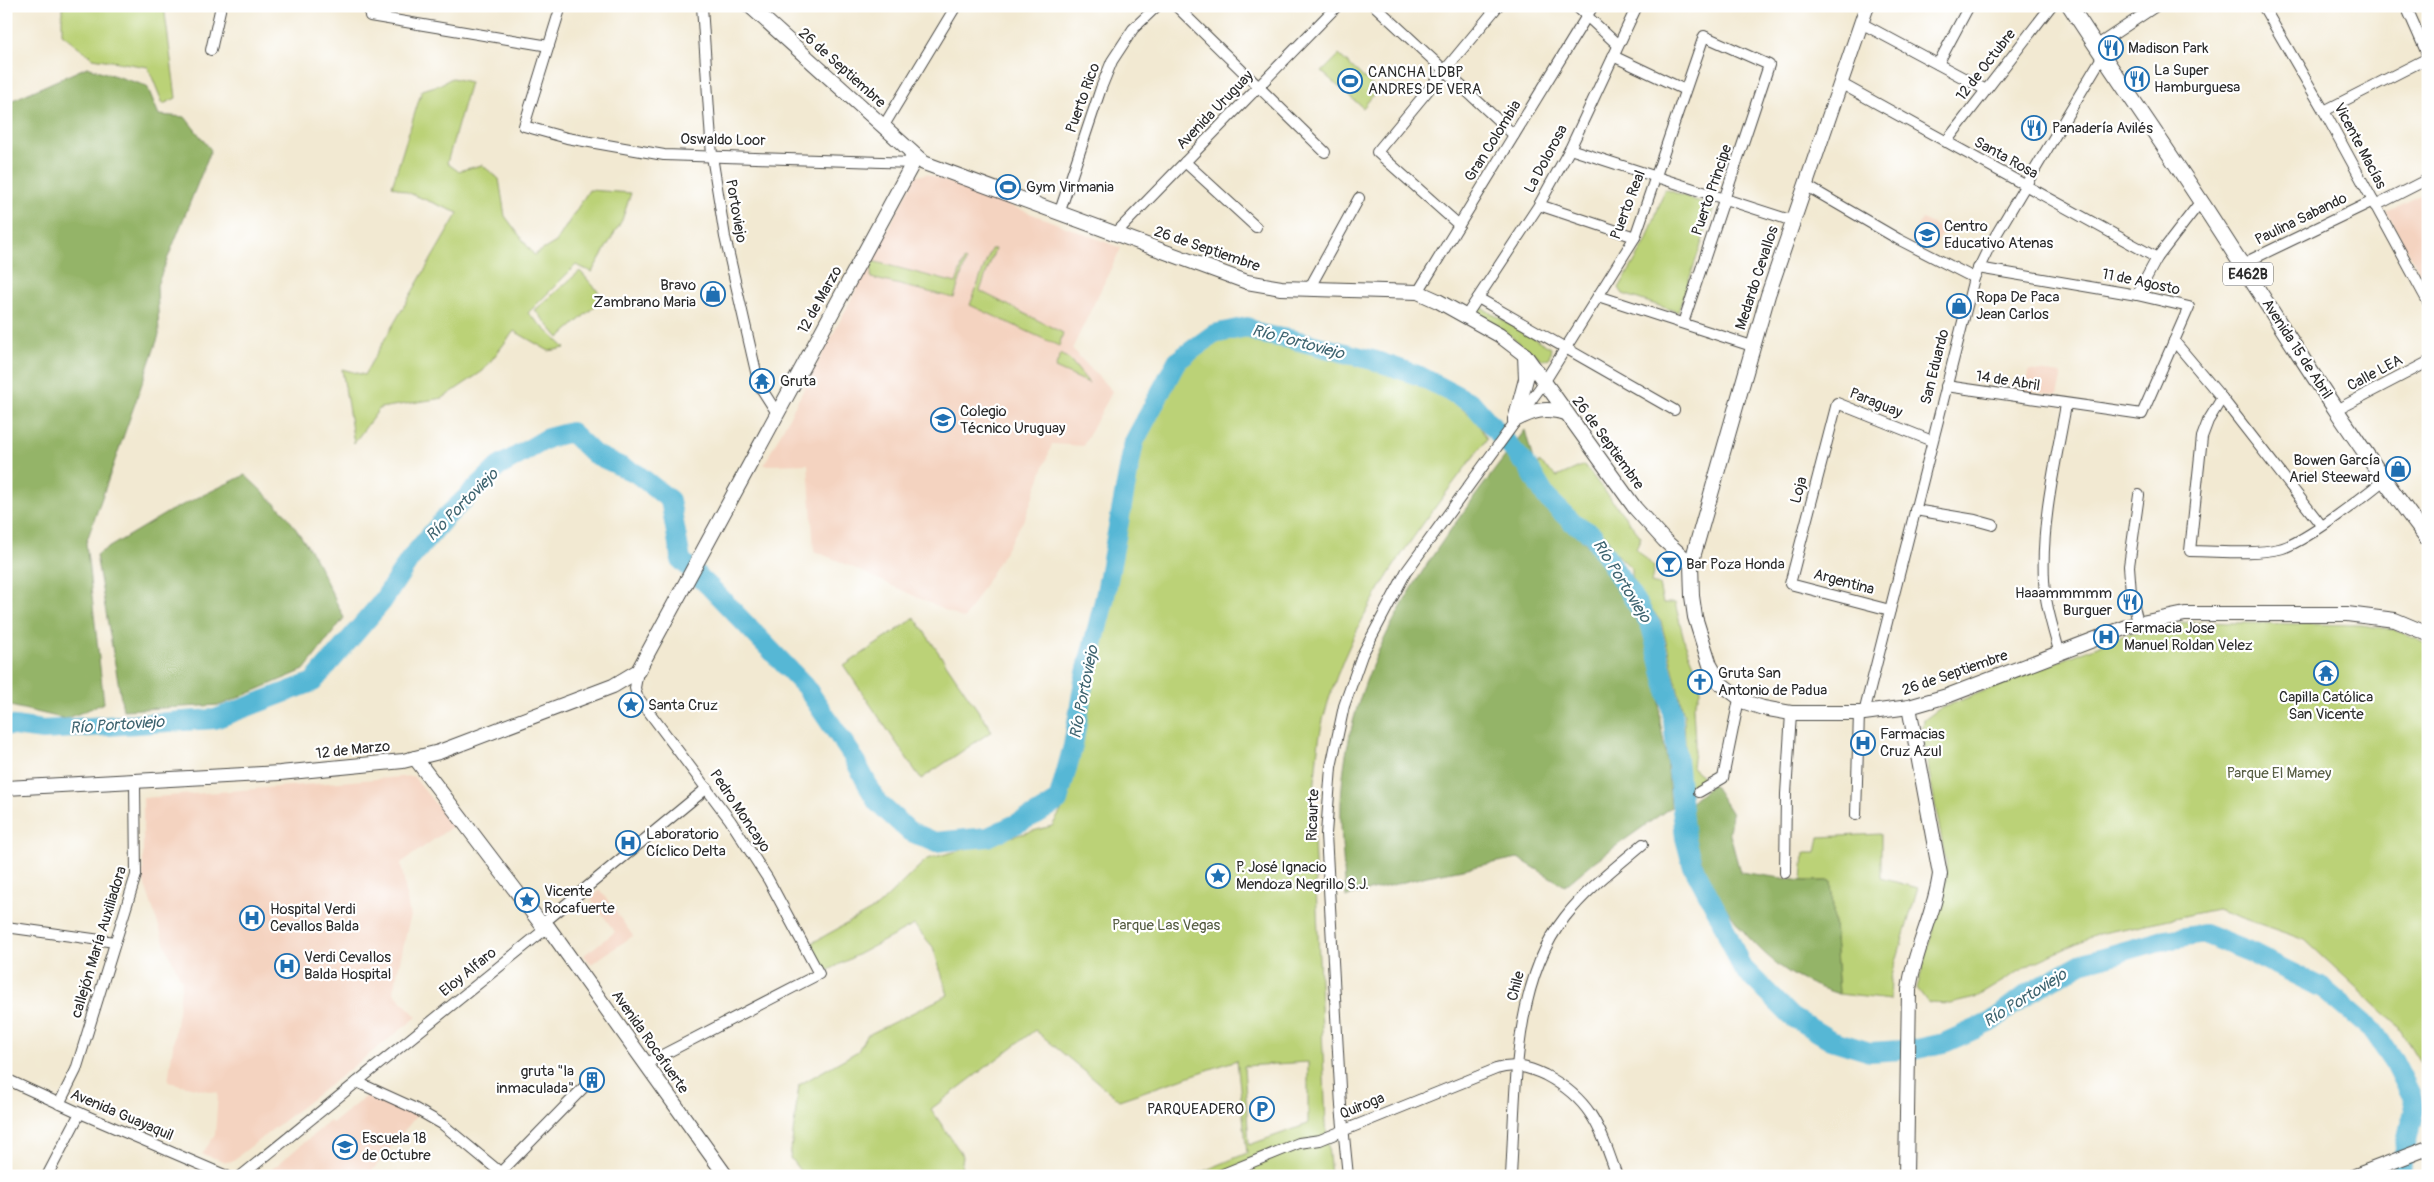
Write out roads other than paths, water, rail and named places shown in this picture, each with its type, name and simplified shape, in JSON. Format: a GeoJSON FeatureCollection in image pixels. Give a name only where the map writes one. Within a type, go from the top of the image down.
{"type":"FeatureCollection","features":[{"type":"Feature","properties":{"kind":"main road","name":"Avenida 15 de Abril"},"geometry":{"type":"LineString","coordinates":[[2070,6],[2099,52],[2201,201],[2336,410],[2384,480],[2428,539]]}},
{"type":"Feature","properties":{"kind":"street"},"geometry":{"type":"LineString","coordinates":[[210,50],[221,6]]}},
{"type":"Feature","properties":{"kind":"street"},"geometry":{"type":"LineString","coordinates":[[370,16],[549,46],[562,6]]}},
{"type":"Feature","properties":{"kind":"street","name":"Portoviejo"},"geometry":{"type":"LineString","coordinates":[[702,6],[712,156],[726,243],[759,385],[777,413]]}},
{"type":"Feature","properties":{"kind":"street"},"geometry":{"type":"LineString","coordinates":[[883,127],[956,6]]}},
{"type":"Feature","properties":{"kind":"street","name":"Puerto Rico"},"geometry":{"type":"LineString","coordinates":[[1059,214],[1101,88],[1112,61],[1134,29],[1157,6]]}},
{"type":"Feature","properties":{"kind":"street"},"geometry":{"type":"LineString","coordinates":[[1176,6],[1325,152]]}},
{"type":"Feature","properties":{"kind":"street","name":"Avenida Uruguay"},"geometry":{"type":"LineString","coordinates":[[1115,234],[1337,6]]}},
{"type":"Feature","properties":{"kind":"street"},"geometry":{"type":"LineString","coordinates":[[1375,6],[1514,135]]}},
{"type":"Feature","properties":{"kind":"street"},"geometry":{"type":"LineString","coordinates":[[1459,225],[1377,152],[1498,6]]}},
{"type":"Feature","properties":{"kind":"street"},"geometry":{"type":"LineString","coordinates":[[1576,6],[1618,45]]}},
{"type":"Feature","properties":{"kind":"street","name":"Gran Colombia"},"geometry":{"type":"LineString","coordinates":[[1418,292],[1593,6]]}},
{"type":"Feature","properties":{"kind":"street","name":"La Dolorosa"},"geometry":{"type":"LineString","coordinates":[[1466,316],[1539,205],[1570,149],[1637,6]]}},
{"type":"Feature","properties":{"kind":"street","name":"Medardo Cevallos"},"geometry":{"type":"LineString","coordinates":[[1691,564],[1752,346],[1792,221],[1867,6]]}},
{"type":"Feature","properties":{"kind":"street"},"geometry":{"type":"LineString","coordinates":[[1938,64],[1969,6]]}},
{"type":"Feature","properties":{"kind":"street","name":"12 de Octubre"},"geometry":{"type":"LineString","coordinates":[[1946,142],[2051,6]]}},
{"type":"Feature","properties":{"kind":"street","name":"San Eduardo"},"geometry":{"type":"LineString","coordinates":[[1856,815],[1862,713],[1974,278],[2099,52],[2156,6]]}},
{"type":"Feature","properties":{"kind":"street","name":"Vicente Macías"},"geometry":{"type":"LineString","coordinates":[[2263,6],[2324,111],[2428,302]]}},
{"type":"Feature","properties":{"kind":"street"},"geometry":{"type":"LineString","coordinates":[[2324,111],[2428,57],[2406,6]]}},
{"type":"Feature","properties":{"kind":"street","name":"26 de Septiembre"},"geometry":{"type":"LineString","coordinates":[[758,9],[916,159],[1059,214],[1247,282],[1263,286],[1309,289],[1418,292],[1466,316],[1507,340],[1525,355],[1545,381],[1635,508],[1664,540],[1691,564],[1693,608],[1710,664],[1723,686],[1739,699],[1763,708],[1791,713],[1862,713],[1909,707],[1947,696],[2059,651],[2138,623],[2185,614],[2304,613],[2370,616],[2395,620],[2422,631]]}},
{"type":"Feature","properties":{"kind":"street"},"geometry":{"type":"LineString","coordinates":[[1861,23],[1986,90]]}},
{"type":"Feature","properties":{"kind":"street","name":"Puerto Real"},"geometry":{"type":"LineString","coordinates":[[1515,420],[1545,381],[1635,237],[1704,36],[1769,65]]}},
{"type":"Feature","properties":{"kind":"street","name":"Oswaldo Loor"},"geometry":{"type":"LineString","coordinates":[[549,46],[524,126],[622,149],[664,155],[916,159]]}},
{"type":"Feature","properties":{"kind":"street"},"geometry":{"type":"LineString","coordinates":[[1613,56],[1685,90]]}},
{"type":"Feature","properties":{"kind":"street","name":"Puerto Principe"},"geometry":{"type":"LineString","coordinates":[[1683,323],[1769,65]]}},
{"type":"Feature","properties":{"kind":"street","name":"Santa Rosa"},"geometry":{"type":"LineString","coordinates":[[1840,83],[2157,258]]}},
{"type":"Feature","properties":{"kind":"street"},"geometry":{"type":"LineString","coordinates":[[1570,149],[1656,175],[1792,221]]}},
{"type":"Feature","properties":{"kind":"street","name":"12 de Marzo"},"geometry":{"type":"LineString","coordinates":[[6,788],[135,783],[332,769],[420,757],[622,682],[638,671],[916,159]]}},
{"type":"Feature","properties":{"kind":"street"},"geometry":{"type":"LineString","coordinates":[[1185,162],[1256,227]]}},
{"type":"Feature","properties":{"kind":"street","name":"Paulina Sabando"},"geometry":{"type":"LineString","coordinates":[[2242,264],[2428,179]]}},
{"type":"Feature","properties":{"kind":"street"},"geometry":{"type":"LineString","coordinates":[[1805,185],[1898,239],[1974,278]]}},
{"type":"Feature","properties":{"kind":"street"},"geometry":{"type":"LineString","coordinates":[[1309,289],[1359,198]]}},
{"type":"Feature","properties":{"kind":"street"},"geometry":{"type":"LineString","coordinates":[[2137,295],[2157,258],[2201,201]]}},
{"type":"Feature","properties":{"kind":"street"},"geometry":{"type":"LineString","coordinates":[[1539,205],[1635,237]]}},
{"type":"Feature","properties":{"kind":"street","name":"11 de Agosto"},"geometry":{"type":"LineString","coordinates":[[1978,268],[2137,295],[2188,307],[2174,341]]}},
{"type":"Feature","properties":{"kind":"street"},"geometry":{"type":"LineString","coordinates":[[1598,296],[1752,346]]}},
{"type":"Feature","properties":{"kind":"street"},"geometry":{"type":"LineString","coordinates":[[1478,298],[1674,410]]}},
{"type":"Feature","properties":{"kind":"street"},"geometry":{"type":"LineString","coordinates":[[2174,341],[2222,398],[2322,525]]}},
{"type":"Feature","properties":{"kind":"street","name":"14 de Abril"},"geometry":{"type":"LineString","coordinates":[[1946,386],[2066,405],[2142,414],[2174,341]]}},
{"type":"Feature","properties":{"kind":"street"},"geometry":{"type":"LineString","coordinates":[[1515,420],[1526,379],[1525,355]]}},
{"type":"Feature","properties":{"kind":"street","name":"Calle LEA"},"geometry":{"type":"LineString","coordinates":[[2336,410],[2428,362]]}},
{"type":"Feature","properties":{"kind":"street"},"geometry":{"type":"LineString","coordinates":[[2222,398],[2208,421],[2202,437],[2190,551],[2276,550],[2294,544],[2384,480]]}},
{"type":"Feature","properties":{"kind":"street","name":"Paraguay"},"geometry":{"type":"LineString","coordinates":[[1837,403],[1932,441]]}},
{"type":"Feature","properties":{"kind":"street","name":"Loja"},"geometry":{"type":"LineString","coordinates":[[1790,584],[1837,403]]}},
{"type":"Feature","properties":{"kind":"street"},"geometry":{"type":"LineString","coordinates":[[2059,651],[2047,604],[2044,571],[2045,538],[2053,477],[2066,405]]}},
{"type":"Feature","properties":{"kind":"street"},"geometry":{"type":"LineString","coordinates":[[1515,420],[1543,409],[1566,413]]}},
{"type":"Feature","properties":{"kind":"street","name":"Ricaurte"},"geometry":{"type":"LineString","coordinates":[[1348,1176],[1326,834],[1327,796],[1332,759],[1352,682],[1375,626],[1406,572],[1515,420]]}},
{"type":"Feature","properties":{"kind":"street"},"geometry":{"type":"LineString","coordinates":[[2138,623],[2131,593],[2129,566],[2139,494]]}},
{"type":"Feature","properties":{"kind":"street"},"geometry":{"type":"LineString","coordinates":[[1915,510],[1975,520],[1993,525]]}},
{"type":"Feature","properties":{"kind":"street","name":"Argentina"},"geometry":{"type":"LineString","coordinates":[[1790,584],[1890,610]]}},
{"type":"Feature","properties":{"kind":"street","name":"Pedro Moncayo"},"geometry":{"type":"LineString","coordinates":[[638,671],[635,688],[637,696],[707,788],[768,879],[819,974],[645,1064]]}},
{"type":"Feature","properties":{"kind":"street"},"geometry":{"type":"LineString","coordinates":[[1699,792],[1723,778],[1739,699]]}},
{"type":"Feature","properties":{"kind":"street"},"geometry":{"type":"LineString","coordinates":[[1906,1176],[1909,990],[1935,899],[1940,874],[1909,707]]}},
{"type":"Feature","properties":{"kind":"street"},"geometry":{"type":"LineString","coordinates":[[1785,873],[1786,794],[1791,713]]}},
{"type":"Feature","properties":{"kind":"street","name":"Avenida Rocafuerte"},"geometry":{"type":"LineString","coordinates":[[420,757],[546,925],[726,1176]]}},
{"type":"Feature","properties":{"kind":"street","name":"callejón María Auxiliadora"},"geometry":{"type":"LineString","coordinates":[[59,1104],[76,1070],[136,875],[135,783]]}},
{"type":"Feature","properties":{"kind":"street","name":"Eloy Alfaro"},"geometry":{"type":"LineString","coordinates":[[242,1176],[546,925],[707,788]]}},
{"type":"Feature","properties":{"kind":"street","name":"Chile"},"geometry":{"type":"LineString","coordinates":[[1511,1176],[1526,1000],[1533,975],[1544,949],[1574,905],[1643,844]]}},
{"type":"Feature","properties":{"kind":"street"},"geometry":{"type":"LineString","coordinates":[[6,928],[115,942]]}},
{"type":"Feature","properties":{"kind":"street"},"geometry":{"type":"LineString","coordinates":[[1519,1065],[1531,1068],[1551,1078],[1573,1092],[1586,1106],[1599,1126],[1617,1176]]}},
{"type":"Feature","properties":{"kind":"street","name":"Quiroga"},"geometry":{"type":"LineString","coordinates":[[1218,1176],[1299,1144],[1320,1140],[1496,1069],[1519,1065]]}},
{"type":"Feature","properties":{"kind":"street","name":"Avenida Guayaquil"},"geometry":{"type":"LineString","coordinates":[[6,1079],[59,1104],[227,1176]]}},
{"type":"Feature","properties":{"kind":"street"},"geometry":{"type":"LineString","coordinates":[[357,1082],[414,1108],[442,1124],[498,1174],[586,1085]]}},
{"type":"Feature","properties":{"kind":"street"},"geometry":{"type":"LineString","coordinates":[[47,1176],[80,1113]]}},
{"type":"Feature","properties":{"kind":"street"},"geometry":{"type":"LineString","coordinates":[[2356,1176],[2428,1148]]}},
{"type":"Feature","properties":{"kind":"waterway","name":"Río Portoviejo"},"geometry":{"type":"LineString","coordinates":[[6,725],[43,730],[215,719],[313,682],[382,602],[410,559],[444,519],[498,467],[548,438],[571,432],[594,454],[637,474],[670,500],[681,560],[710,587],[805,686],[852,755],[877,802],[909,831],[935,842],[988,837],[1037,814],[1058,801],[1073,746],[1084,681],[1105,597],[1134,442],[1177,361],[1214,334],[1247,327],[1260,334],[1295,340],[1376,361],[1420,376],[1472,403],[1528,467],[1546,497],[1572,522],[1592,534],[1651,626],[1672,710],[1685,838],[1692,864],[1720,917],[1741,966],[1792,1017],[1831,1040],[1870,1052],[1917,1049],[1944,1043],[1991,1022],[2030,992],[2082,963],[2160,941],[2204,934],[2254,954],[2324,989],[2374,1032],[2394,1061],[2411,1095],[2414,1111],[2402,1162],[2401,1176]]}},
{"type":"Feature","properties":{"kind":"place","name":"Madison Park"},"geometry":{"type":"Point","coordinates":[2111,48]}},
{"type":"Feature","properties":{"kind":"place","name":"La Super Hamburguesa"},"geometry":{"type":"Point","coordinates":[2137,79]}},
{"type":"Feature","properties":{"kind":"place","name":"CANCHA LDBP ANDRES DE VERA"},"geometry":{"type":"Point","coordinates":[1350,81]}},
{"type":"Feature","properties":{"kind":"place","name":"Panadería Avilés"},"geometry":{"type":"Point","coordinates":[2034,128]}},
{"type":"Feature","properties":{"kind":"place","name":"Gym Virmania"},"geometry":{"type":"Point","coordinates":[1008,187]}},
{"type":"Feature","properties":{"kind":"place","name":"Centro Educativo Atenas"},"geometry":{"type":"Point","coordinates":[1927,235]}},
{"type":"Feature","properties":{"kind":"place","name":"Bravo Zambrano Maria"},"geometry":{"type":"Point","coordinates":[713,294]}},
{"type":"Feature","properties":{"kind":"place","name":"Ropa De Paca Jean Carlos"},"geometry":{"type":"Point","coordinates":[1959,306]}},
{"type":"Feature","properties":{"kind":"place","name":"Gruta"},"geometry":{"type":"Point","coordinates":[762,381]}},
{"type":"Feature","properties":{"kind":"place","name":"Colegio Técnico Uruguay"},"geometry":{"type":"Point","coordinates":[943,420]}},
{"type":"Feature","properties":{"kind":"place","name":"Bowen García Ariel Steeward"},"geometry":{"type":"Point","coordinates":[2398,469]}},
{"type":"Feature","properties":{"kind":"place","name":"Bar Poza Honda"},"geometry":{"type":"Point","coordinates":[1669,564]}},
{"type":"Feature","properties":{"kind":"place","name":"Haaammmmm Burguer"},"geometry":{"type":"Point","coordinates":[2130,602]}},
{"type":"Feature","properties":{"kind":"place","name":"Farmacia Jose Manuel Roldan Velez"},"geometry":{"type":"Point","coordinates":[2106,637]}},
{"type":"Feature","properties":{"kind":"place","name":"Capilla Católica San Vicente"},"geometry":{"type":"Point","coordinates":[2326,673]}},
{"type":"Feature","properties":{"kind":"place","name":"Gruta San Antonio de Padua"},"geometry":{"type":"Point","coordinates":[1700,682]}},
{"type":"Feature","properties":{"kind":"place","name":"Santa Cruz"},"geometry":{"type":"Point","coordinates":[631,705]}},
{"type":"Feature","properties":{"kind":"place","name":"Farmacias Cruz Azul"},"geometry":{"type":"Point","coordinates":[1863,743]}},
{"type":"Feature","properties":{"kind":"place","name":"Laboratorio Cíclico Delta"},"geometry":{"type":"Point","coordinates":[628,843]}},
{"type":"Feature","properties":{"kind":"place","name":"P. José Ignacio Mendoza Negrillo S.J."},"geometry":{"type":"Point","coordinates":[1218,876]}},
{"type":"Feature","properties":{"kind":"place","name":"Vicente Rocafuerte"},"geometry":{"type":"Point","coordinates":[527,900]}},
{"type":"Feature","properties":{"kind":"place","name":"Hospital Verdi Cevallos Balda"},"geometry":{"type":"Point","coordinates":[252,918]}},
{"type":"Feature","properties":{"kind":"place","name":"Verdi Cevallos Balda Hospital"},"geometry":{"type":"Point","coordinates":[287,966]}},
{"type":"Feature","properties":{"kind":"place","name":"gruta \"la inmaculada\""},"geometry":{"type":"Point","coordinates":[592,1080]}},
{"type":"Feature","properties":{"kind":"place","name":"PARQUEADERO"},"geometry":{"type":"Point","coordinates":[1262,1109]}},
{"type":"Feature","properties":{"kind":"place","name":"Escuela 18 de Octubre"},"geometry":{"type":"Point","coordinates":[345,1147]}},
{"type":"Feature","properties":{"kind":"park label","name":"Parque El Mamey"},"geometry":{"type":"Point","coordinates":[2279,773]}},
{"type":"Feature","properties":{"kind":"park label","name":"Parque Las Vegas"},"geometry":{"type":"Point","coordinates":[1166,925]}}]}
